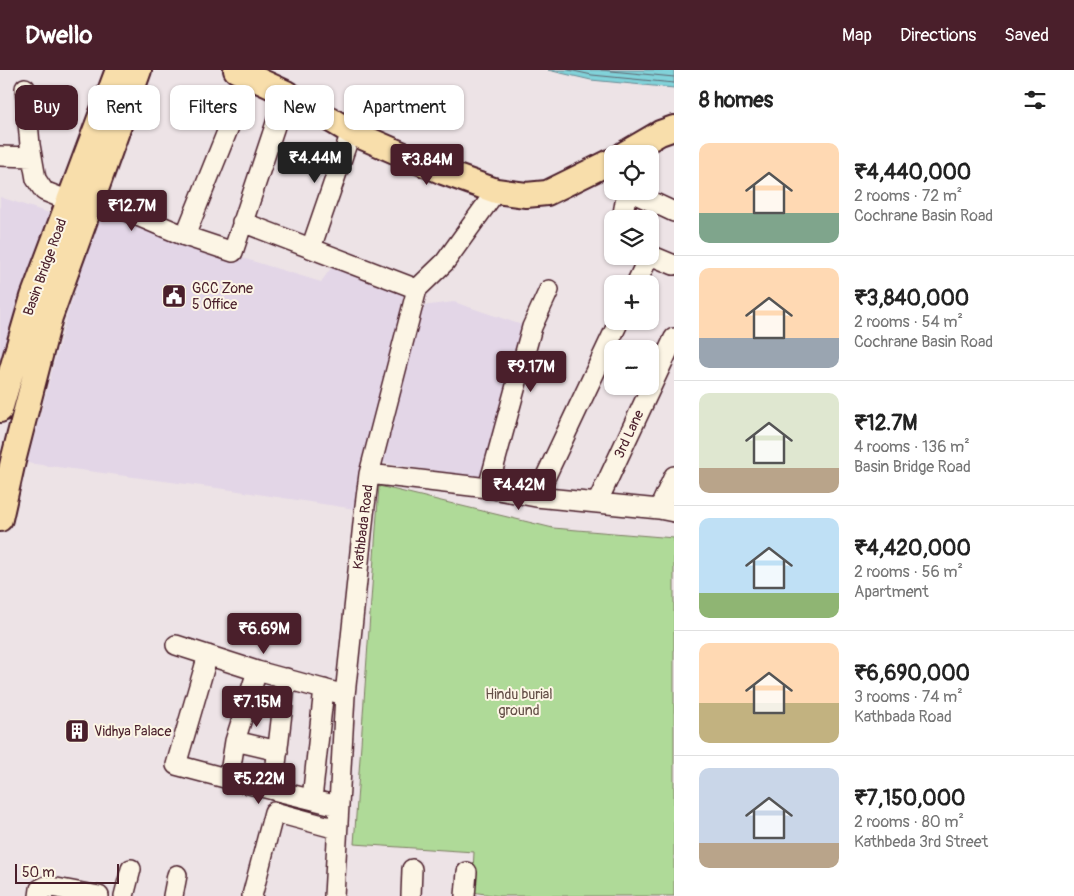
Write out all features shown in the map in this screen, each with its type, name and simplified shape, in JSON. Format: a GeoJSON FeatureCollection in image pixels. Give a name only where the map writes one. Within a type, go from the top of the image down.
{"type":"FeatureCollection","features":[{"type":"Feature","properties":{"kind":"main road","name":"Basin Bridge Road"},"geometry":{"type":"LineString","coordinates":[[0,410],[33,297],[118,70]]}},
{"type":"Feature","properties":{"kind":"main road","name":"Basin Bridge Road"},"geometry":{"type":"LineString","coordinates":[[0,519],[50,317],[139,70]]}},
{"type":"Feature","properties":{"kind":"main road"},"geometry":{"type":"LineString","coordinates":[[243,73],[269,85]]}},
{"type":"Feature","properties":{"kind":"main road"},"geometry":{"type":"LineString","coordinates":[[334,122],[351,132],[443,172],[496,191],[526,195],[547,193],[604,170]]}},
{"type":"Feature","properties":{"kind":"main road"},"geometry":{"type":"LineString","coordinates":[[644,145],[669,134]]}},
{"type":"Feature","properties":{"kind":"main road"},"geometry":{"type":"LineString","coordinates":[[33,297],[55,304]]}},
{"type":"Feature","properties":{"kind":"street"},"geometry":{"type":"LineString","coordinates":[[185,236],[243,73]]}},
{"type":"Feature","properties":{"kind":"street"},"geometry":{"type":"LineString","coordinates":[[29,130],[36,179],[44,191],[69,201]]}},
{"type":"Feature","properties":{"kind":"street"},"geometry":{"type":"LineString","coordinates":[[93,197],[185,236],[233,252],[273,130]]}},
{"type":"Feature","properties":{"kind":"street"},"geometry":{"type":"LineString","coordinates":[[311,248],[351,132]]}},
{"type":"Feature","properties":{"kind":"street"},"geometry":{"type":"LineString","coordinates":[[0,156],[32,157]]}},
{"type":"Feature","properties":{"kind":"street"},"geometry":{"type":"LineString","coordinates":[[242,222],[417,289],[445,262],[496,191]]}},
{"type":"Feature","properties":{"kind":"street"},"geometry":{"type":"LineString","coordinates":[[648,200],[674,212]]}},
{"type":"Feature","properties":{"kind":"street"},"geometry":{"type":"LineString","coordinates":[[659,259],[674,265]]}},
{"type":"Feature","properties":{"kind":"street","name":"Kathbada Road"},"geometry":{"type":"LineString","coordinates":[[334,896],[345,695],[364,514],[370,474],[417,289]]}},
{"type":"Feature","properties":{"kind":"street"},"geometry":{"type":"LineString","coordinates":[[488,488],[532,327],[549,290]]}},
{"type":"Feature","properties":{"kind":"street"},"geometry":{"type":"LineString","coordinates":[[536,497],[615,330]]}},
{"type":"Feature","properties":{"kind":"street","name":"3rd Lane"},"geometry":{"type":"LineString","coordinates":[[597,503],[674,338]]}},
{"type":"Feature","properties":{"kind":"street"},"geometry":{"type":"LineString","coordinates":[[370,474],[488,488],[536,497],[666,510],[674,476]]}},
{"type":"Feature","properties":{"kind":"street"},"geometry":{"type":"LineString","coordinates":[[176,645],[257,671],[345,695]]}},
{"type":"Feature","properties":{"kind":"street"},"geometry":{"type":"LineString","coordinates":[[208,655],[176,765],[338,806]]}},
{"type":"Feature","properties":{"kind":"street"},"geometry":{"type":"LineString","coordinates":[[229,779],[235,741],[257,671]]}},
{"type":"Feature","properties":{"kind":"street"},"geometry":{"type":"LineString","coordinates":[[273,790],[286,678]]}},
{"type":"Feature","properties":{"kind":"street"},"geometry":{"type":"LineString","coordinates":[[312,799],[324,689]]}},
{"type":"Feature","properties":{"kind":"street"},"geometry":{"type":"LineString","coordinates":[[235,741],[278,751]]}},
{"type":"Feature","properties":{"kind":"street"},"geometry":{"type":"LineString","coordinates":[[252,896],[274,812],[337,829]]}},
{"type":"Feature","properties":{"kind":"street"},"geometry":{"type":"LineString","coordinates":[[124,896],[131,869]]}},
{"type":"Feature","properties":{"kind":"street"},"geometry":{"type":"LineString","coordinates":[[411,896],[412,869]]}},
{"type":"Feature","properties":{"kind":"street"},"geometry":{"type":"LineString","coordinates":[[465,896],[467,872]]}},
{"type":"Feature","properties":{"kind":"street"},"geometry":{"type":"LineString","coordinates":[[173,896],[177,875]]}},
{"type":"Feature","properties":{"kind":"street"},"geometry":{"type":"LineString","coordinates":[[39,896],[40,889],[46,886],[99,896]]}},
{"type":"Feature","properties":{"kind":"shaded area"},"geometry":{"type":"Polygon","coordinates":[[[0,197],[52,214],[0,367],[0,197]]]}},
{"type":"Feature","properties":{"kind":"shaded area"},"geometry":{"type":"Polygon","coordinates":[[[99,214],[321,282],[336,261],[405,290],[355,509],[232,490],[27,463],[65,322],[99,214]]]}},
{"type":"Feature","properties":{"kind":"shaded area"},"geometry":{"type":"Polygon","coordinates":[[[454,302],[522,325],[482,478],[379,462],[421,306],[454,302]]]}},
{"type":"Feature","properties":{"kind":"green space","name":"Hindu burial ground"},"geometry":{"type":"Polygon","coordinates":[[[379,486],[553,528],[674,538],[674,896],[499,896],[472,892],[474,852],[354,844],[379,486]]]}},
{"type":"Feature","properties":{"kind":"water"},"geometry":{"type":"Polygon","coordinates":[[[548,70],[674,70],[674,88],[591,80],[548,70]]]}},
{"type":"Feature","properties":{"kind":"place","name":"GCC Zone 5 Office"},"geometry":{"type":"Point","coordinates":[174,296]}},
{"type":"Feature","properties":{"kind":"place","name":"Vidhya Palace"},"geometry":{"type":"Point","coordinates":[77,731]}}]}
